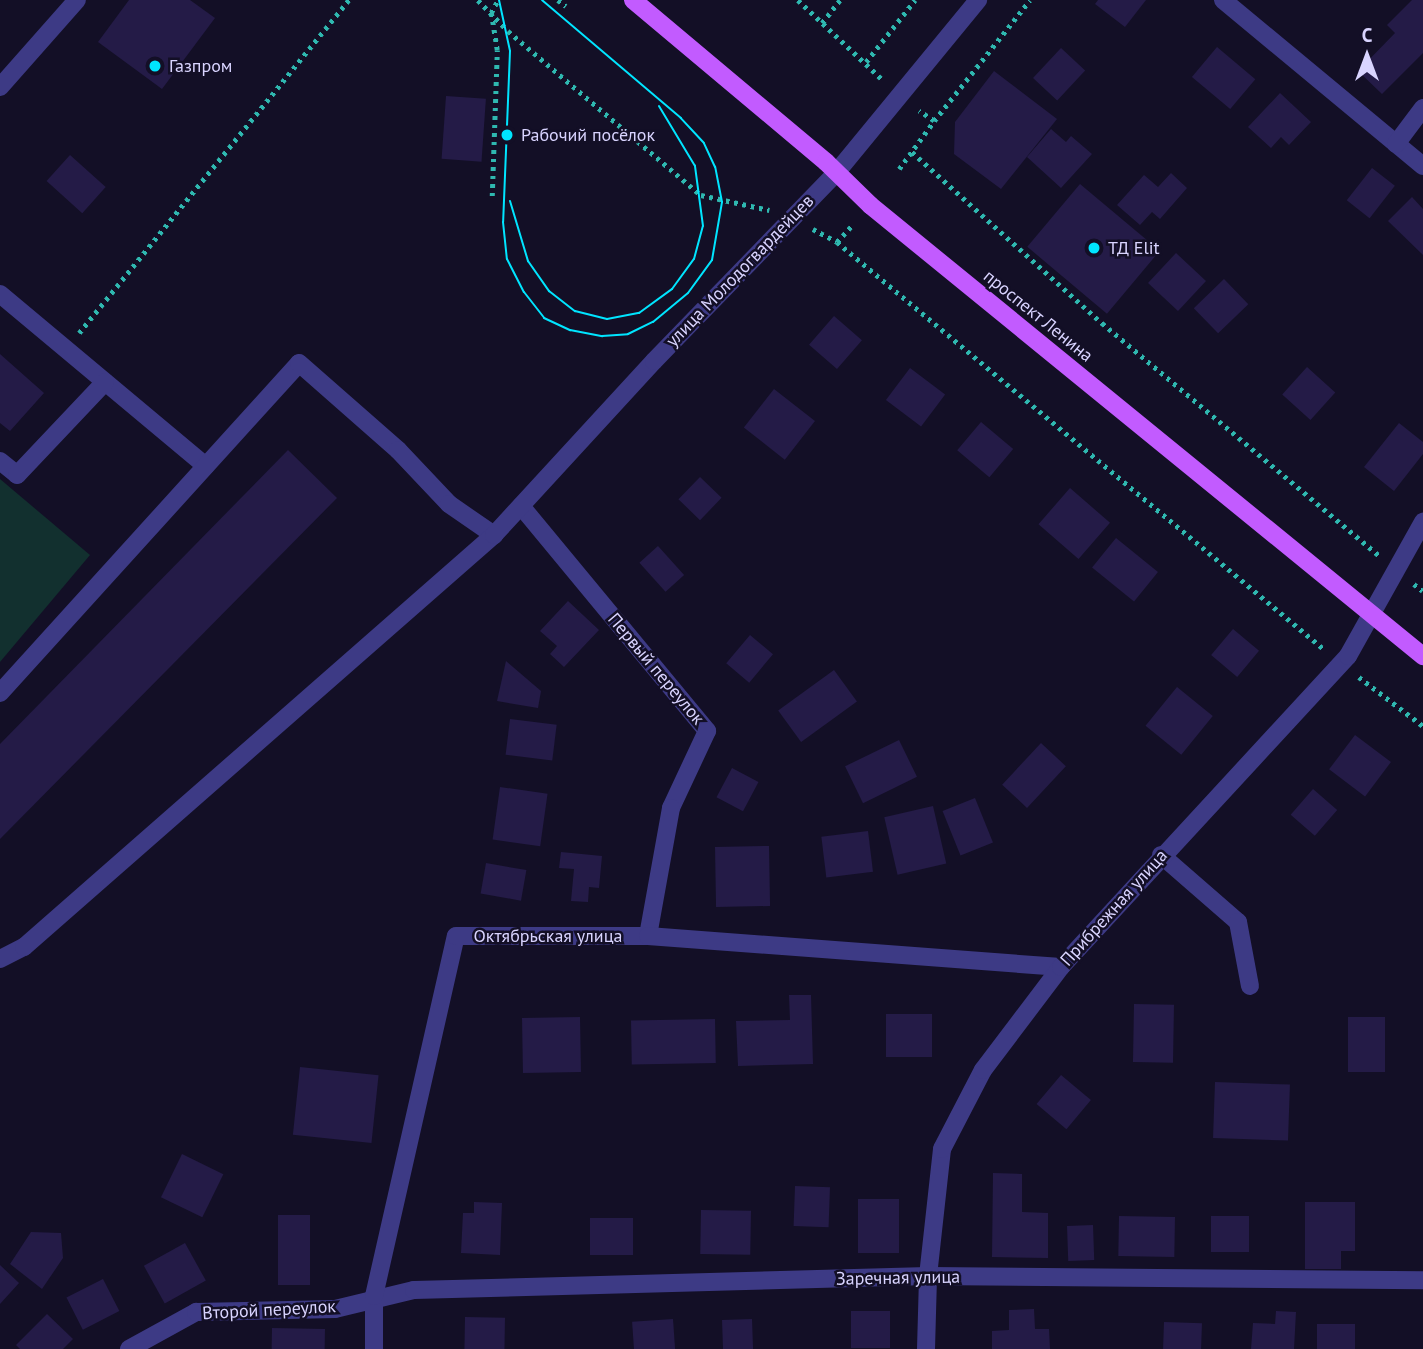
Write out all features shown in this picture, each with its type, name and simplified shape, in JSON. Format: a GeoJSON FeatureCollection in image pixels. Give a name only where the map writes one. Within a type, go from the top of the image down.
{"type":"FeatureCollection","features":[{"type":"Feature","properties":{"kind":"main road","name":"проспект Ленина"},"geometry":{"type":"LineString","coordinates":[[634,0],[836,173],[1423,656]]}},
{"type":"Feature","properties":{"kind":"street"},"geometry":{"type":"LineString","coordinates":[[0,87],[77,0]]}},
{"type":"Feature","properties":{"kind":"street","name":"улица Молодогвардейцев"},"geometry":{"type":"LineString","coordinates":[[0,959],[24,947],[494,535],[654,360],[836,173],[978,0]]}},
{"type":"Feature","properties":{"kind":"street"},"geometry":{"type":"LineString","coordinates":[[1223,0],[1423,166]]}},
{"type":"Feature","properties":{"kind":"street"},"geometry":{"type":"LineString","coordinates":[[1396,144],[1423,108]]}},
{"type":"Feature","properties":{"kind":"street"},"geometry":{"type":"LineString","coordinates":[[0,294],[206,466]]}},
{"type":"Feature","properties":{"kind":"street"},"geometry":{"type":"LineString","coordinates":[[0,693],[299,363],[398,450],[449,504],[494,535]]}},
{"type":"Feature","properties":{"kind":"street"},"geometry":{"type":"LineString","coordinates":[[0,461],[17,475],[105,382]]}},
{"type":"Feature","properties":{"kind":"street","name":"Первый переулок"},"geometry":{"type":"LineString","coordinates":[[521,506],[707,731],[671,808],[648,936]]}},
{"type":"Feature","properties":{"kind":"street","name":"Прибрежная улица"},"geometry":{"type":"LineString","coordinates":[[926,1349],[928,1276],[942,1149],[983,1070],[1061,967],[1161,855],[1341,663],[1368,612],[1423,522]]}},
{"type":"Feature","properties":{"kind":"street"},"geometry":{"type":"LineString","coordinates":[[1161,855],[1238,922],[1250,986]]}},
{"type":"Feature","properties":{"kind":"street","name":"Октябрьская улица"},"geometry":{"type":"LineString","coordinates":[[374,1349],[374,1296],[456,936],[648,936],[1061,967]]}},
{"type":"Feature","properties":{"kind":"street"},"geometry":{"type":"LineString","coordinates":[[0,950],[24,947]]}},
{"type":"Feature","properties":{"kind":"street","name":"Заречная улица"},"geometry":{"type":"LineString","coordinates":[[374,1296],[415,1290],[928,1276],[1423,1280]]}},
{"type":"Feature","properties":{"kind":"street","name":"Второй переулок"},"geometry":{"type":"LineString","coordinates":[[129,1349],[196,1312],[335,1309],[374,1296]]}},
{"type":"Feature","properties":{"kind":"path"},"geometry":{"type":"LineString","coordinates":[[66,350],[349,0]]}},
{"type":"Feature","properties":{"kind":"path"},"geometry":{"type":"LineString","coordinates":[[478,0],[701,195],[770,210]]}},
{"type":"Feature","properties":{"kind":"path"},"geometry":{"type":"LineString","coordinates":[[492,196],[497,50],[491,13],[498,0]]}},
{"type":"Feature","properties":{"kind":"path"},"geometry":{"type":"LineString","coordinates":[[558,0],[566,6]]}},
{"type":"Feature","properties":{"kind":"path"},"geometry":{"type":"LineString","coordinates":[[822,23],[840,0]]}},
{"type":"Feature","properties":{"kind":"path"},"geometry":{"type":"LineString","coordinates":[[866,62],[915,0]]}},
{"type":"Feature","properties":{"kind":"path"},"geometry":{"type":"LineString","coordinates":[[899,169],[1030,0]]}},
{"type":"Feature","properties":{"kind":"path"},"geometry":{"type":"LineString","coordinates":[[800,1],[885,82]]}},
{"type":"Feature","properties":{"kind":"path"},"geometry":{"type":"LineString","coordinates":[[919,111],[934,121]]}},
{"type":"Feature","properties":{"kind":"path"},"geometry":{"type":"LineString","coordinates":[[912,152],[1102,323],[1423,591]]}},
{"type":"Feature","properties":{"kind":"path"},"geometry":{"type":"LineString","coordinates":[[837,242],[853,223]]}},
{"type":"Feature","properties":{"kind":"path"},"geometry":{"type":"LineString","coordinates":[[805,225],[837,242],[1341,663],[1423,726]]}},
{"type":"Feature","properties":{"kind":"green space"},"geometry":{"type":"Polygon","coordinates":[[[0,479],[90,555],[0,662],[0,479]]]}},
{"type":"Feature","properties":{"kind":"building","name":"Газпром"},"geometry":{"type":"Polygon","coordinates":[[[129,0],[190,0],[215,18],[162,89],[98,42],[129,0]]]}},
{"type":"Feature","properties":{"kind":"building"},"geometry":{"type":"Polygon","coordinates":[[[1098,0],[1146,0],[1125,27],[1095,4],[1098,0]]]}},
{"type":"Feature","properties":{"kind":"building"},"geometry":{"type":"Polygon","coordinates":[[[1412,0],[1423,0],[1423,53],[1382,94],[1358,71],[1395,33],[1387,25],[1412,0]]]}},
{"type":"Feature","properties":{"kind":"building"},"geometry":{"type":"Polygon","coordinates":[[[1217,47],[1255,79],[1230,109],[1192,77],[1217,47]]]}},
{"type":"Feature","properties":{"kind":"building"},"geometry":{"type":"Polygon","coordinates":[[[1061,48],[1085,71],[1057,100],[1033,78],[1061,48]]]}},
{"type":"Feature","properties":{"kind":"building"},"geometry":{"type":"Polygon","coordinates":[[[994,71],[1057,119],[1001,189],[954,154],[955,122],[994,71]]]}},
{"type":"Feature","properties":{"kind":"building"},"geometry":{"type":"Polygon","coordinates":[[[1280,93],[1311,122],[1289,145],[1281,137],[1271,148],[1248,127],[1280,93]]]}},
{"type":"Feature","properties":{"kind":"building"},"geometry":{"type":"Polygon","coordinates":[[[446,96],[486,99],[482,162],[442,159],[446,96]]]}},
{"type":"Feature","properties":{"kind":"building"},"geometry":{"type":"Polygon","coordinates":[[[1051,129],[1066,142],[1071,136],[1092,154],[1061,188],[1027,157],[1051,129]]]}},
{"type":"Feature","properties":{"kind":"building"},"geometry":{"type":"Polygon","coordinates":[[[70,155],[106,187],[82,213],[47,181],[70,155]]]}},
{"type":"Feature","properties":{"kind":"building"},"geometry":{"type":"Polygon","coordinates":[[[1372,168],[1395,186],[1370,218],[1347,200],[1372,168]]]}},
{"type":"Feature","properties":{"kind":"building"},"geometry":{"type":"Polygon","coordinates":[[[1171,173],[1187,188],[1160,219],[1152,212],[1140,225],[1117,205],[1144,175],[1158,187],[1171,173]]]}},
{"type":"Feature","properties":{"kind":"building","name":"ТД Elit"},"geometry":{"type":"Polygon","coordinates":[[[1080,184],[1160,251],[1107,314],[1027,247],[1080,184]]]}},
{"type":"Feature","properties":{"kind":"building"},"geometry":{"type":"Polygon","coordinates":[[[1412,197],[1423,209],[1423,255],[1388,221],[1412,197]]]}},
{"type":"Feature","properties":{"kind":"building"},"geometry":{"type":"Polygon","coordinates":[[[1176,253],[1206,281],[1178,311],[1148,283],[1176,253]]]}},
{"type":"Feature","properties":{"kind":"building"},"geometry":{"type":"Polygon","coordinates":[[[1224,279],[1248,304],[1218,333],[1194,308],[1224,279]]]}},
{"type":"Feature","properties":{"kind":"building"},"geometry":{"type":"Polygon","coordinates":[[[834,316],[862,340],[837,369],[809,345],[834,316]]]}},
{"type":"Feature","properties":{"kind":"building"},"geometry":{"type":"Polygon","coordinates":[[[0,354],[44,393],[10,431],[0,423],[0,354]]]}},
{"type":"Feature","properties":{"kind":"building"},"geometry":{"type":"Polygon","coordinates":[[[1307,367],[1335,392],[1310,420],[1282,394],[1307,367]]]}},
{"type":"Feature","properties":{"kind":"building"},"geometry":{"type":"Polygon","coordinates":[[[910,368],[945,394],[921,426],[886,400],[910,368]]]}},
{"type":"Feature","properties":{"kind":"building"},"geometry":{"type":"Polygon","coordinates":[[[774,389],[815,421],[785,460],[744,428],[774,389]]]}},
{"type":"Feature","properties":{"kind":"building"},"geometry":{"type":"Polygon","coordinates":[[[981,422],[1013,449],[989,477],[957,450],[981,422]]]}},
{"type":"Feature","properties":{"kind":"building"},"geometry":{"type":"Polygon","coordinates":[[[1399,423],[1423,442],[1423,454],[1394,491],[1364,467],[1399,423]]]}},
{"type":"Feature","properties":{"kind":"building"},"geometry":{"type":"Polygon","coordinates":[[[288,450],[337,498],[0,839],[0,744],[288,450]]]}},
{"type":"Feature","properties":{"kind":"building"},"geometry":{"type":"Polygon","coordinates":[[[700,477],[722,498],[700,520],[678,499],[700,477]]]}},
{"type":"Feature","properties":{"kind":"building"},"geometry":{"type":"Polygon","coordinates":[[[1070,488],[1110,523],[1079,559],[1039,524],[1070,488]]]}},
{"type":"Feature","properties":{"kind":"building"},"geometry":{"type":"Polygon","coordinates":[[[1116,538],[1158,572],[1134,602],[1092,568],[1116,538]]]}},
{"type":"Feature","properties":{"kind":"building"},"geometry":{"type":"Polygon","coordinates":[[[658,546],[684,575],[666,592],[639,563],[658,546]]]}},
{"type":"Feature","properties":{"kind":"building"},"geometry":{"type":"Polygon","coordinates":[[[568,601],[599,630],[564,667],[550,654],[557,646],[540,631],[568,601]]]}},
{"type":"Feature","properties":{"kind":"building"},"geometry":{"type":"Polygon","coordinates":[[[1233,629],[1259,651],[1237,677],[1211,655],[1233,629]]]}},
{"type":"Feature","properties":{"kind":"building"},"geometry":{"type":"Polygon","coordinates":[[[750,635],[773,654],[749,683],[726,663],[750,635]]]}},
{"type":"Feature","properties":{"kind":"building"},"geometry":{"type":"Polygon","coordinates":[[[506,661],[541,691],[538,708],[497,701],[506,661]]]}},
{"type":"Feature","properties":{"kind":"building"},"geometry":{"type":"Polygon","coordinates":[[[834,670],[857,702],[801,742],[778,711],[834,670]]]}},
{"type":"Feature","properties":{"kind":"building"},"geometry":{"type":"Polygon","coordinates":[[[1177,687],[1213,716],[1181,755],[1146,726],[1177,687]]]}},
{"type":"Feature","properties":{"kind":"building"},"geometry":{"type":"Polygon","coordinates":[[[510,719],[557,725],[552,760],[506,755],[510,719]]]}},
{"type":"Feature","properties":{"kind":"building"},"geometry":{"type":"Polygon","coordinates":[[[1355,735],[1391,762],[1365,796],[1329,769],[1355,735]]]}},
{"type":"Feature","properties":{"kind":"building"},"geometry":{"type":"Polygon","coordinates":[[[899,740],[917,777],[863,803],[845,766],[899,740]]]}},
{"type":"Feature","properties":{"kind":"building"},"geometry":{"type":"Polygon","coordinates":[[[1041,743],[1066,766],[1027,808],[1002,785],[1041,743]]]}},
{"type":"Feature","properties":{"kind":"building"},"geometry":{"type":"Polygon","coordinates":[[[732,768],[758,782],[743,811],[717,797],[732,768]]]}},
{"type":"Feature","properties":{"kind":"building"},"geometry":{"type":"Polygon","coordinates":[[[500,787],[548,794],[540,846],[493,839],[500,787]]]}},
{"type":"Feature","properties":{"kind":"building"},"geometry":{"type":"Polygon","coordinates":[[[1313,789],[1337,810],[1315,836],[1291,815],[1313,789]]]}},
{"type":"Feature","properties":{"kind":"building"},"geometry":{"type":"Polygon","coordinates":[[[975,798],[993,843],[961,856],[943,811],[975,798]]]}},
{"type":"Feature","properties":{"kind":"building"},"geometry":{"type":"Polygon","coordinates":[[[933,806],[946,863],[898,875],[884,817],[933,806]]]}},
{"type":"Feature","properties":{"kind":"building"},"geometry":{"type":"Polygon","coordinates":[[[868,831],[873,872],[826,877],[821,837],[868,831]]]}},
{"type":"Feature","properties":{"kind":"building"},"geometry":{"type":"Polygon","coordinates":[[[769,846],[770,906],[716,907],[715,847],[769,846]]]}},
{"type":"Feature","properties":{"kind":"building"},"geometry":{"type":"Polygon","coordinates":[[[561,852],[602,856],[599,888],[589,887],[588,902],[571,901],[574,869],[559,868],[561,852]]]}},
{"type":"Feature","properties":{"kind":"building"},"geometry":{"type":"Polygon","coordinates":[[[486,863],[526,870],[521,901],[481,894],[486,863]]]}},
{"type":"Feature","properties":{"kind":"building"},"geometry":{"type":"Polygon","coordinates":[[[789,995],[811,995],[813,1064],[738,1066],[736,1021],[790,1020],[789,995]]]}},
{"type":"Feature","properties":{"kind":"building"},"geometry":{"type":"Polygon","coordinates":[[[1134,1004],[1174,1005],[1173,1063],[1133,1062],[1134,1004]]]}},
{"type":"Feature","properties":{"kind":"building"},"geometry":{"type":"Polygon","coordinates":[[[886,1014],[932,1014],[932,1057],[886,1057],[886,1014]]]}},
{"type":"Feature","properties":{"kind":"building"},"geometry":{"type":"Polygon","coordinates":[[[580,1017],[581,1072],[523,1073],[522,1018],[580,1017]]]}},
{"type":"Feature","properties":{"kind":"building"},"geometry":{"type":"Polygon","coordinates":[[[1348,1017],[1385,1017],[1385,1072],[1348,1072],[1348,1017]]]}},
{"type":"Feature","properties":{"kind":"building"},"geometry":{"type":"Polygon","coordinates":[[[715,1019],[716,1063],[632,1064],[631,1020],[715,1019]]]}},
{"type":"Feature","properties":{"kind":"building"},"geometry":{"type":"Polygon","coordinates":[[[300,1067],[379,1075],[371,1143],[293,1135],[300,1067]]]}},
{"type":"Feature","properties":{"kind":"building"},"geometry":{"type":"Polygon","coordinates":[[[1061,1075],[1091,1100],[1066,1129],[1037,1104],[1061,1075]]]}},
{"type":"Feature","properties":{"kind":"building"},"geometry":{"type":"Polygon","coordinates":[[[1215,1082],[1290,1085],[1288,1141],[1213,1138],[1215,1082]]]}},
{"type":"Feature","properties":{"kind":"building"},"geometry":{"type":"Polygon","coordinates":[[[182,1154],[223,1174],[202,1217],[161,1197],[182,1154]]]}},
{"type":"Feature","properties":{"kind":"building"},"geometry":{"type":"Polygon","coordinates":[[[993,1173],[1022,1174],[1022,1212],[1048,1213],[1048,1258],[992,1257],[993,1173]]]}},
{"type":"Feature","properties":{"kind":"building"},"geometry":{"type":"Polygon","coordinates":[[[795,1186],[830,1187],[829,1227],[794,1226],[795,1186]]]}},
{"type":"Feature","properties":{"kind":"building"},"geometry":{"type":"Polygon","coordinates":[[[858,1199],[899,1199],[899,1253],[858,1253],[858,1199]]]}},
{"type":"Feature","properties":{"kind":"building"},"geometry":{"type":"Polygon","coordinates":[[[474,1202],[502,1203],[500,1255],[461,1253],[463,1213],[474,1213],[474,1202]]]}},
{"type":"Feature","properties":{"kind":"building"},"geometry":{"type":"Polygon","coordinates":[[[1305,1202],[1355,1202],[1355,1251],[1341,1251],[1341,1269],[1305,1269],[1305,1202]]]}},
{"type":"Feature","properties":{"kind":"building"},"geometry":{"type":"Polygon","coordinates":[[[701,1210],[751,1211],[750,1255],[700,1254],[701,1210]]]}},
{"type":"Feature","properties":{"kind":"building"},"geometry":{"type":"Polygon","coordinates":[[[278,1215],[310,1215],[310,1285],[278,1285],[278,1215]]]}},
{"type":"Feature","properties":{"kind":"building"},"geometry":{"type":"Polygon","coordinates":[[[1119,1216],[1175,1217],[1174,1257],[1118,1256],[1119,1216]]]}},
{"type":"Feature","properties":{"kind":"building"},"geometry":{"type":"Polygon","coordinates":[[[1211,1216],[1249,1216],[1249,1252],[1211,1252],[1211,1216]]]}},
{"type":"Feature","properties":{"kind":"building"},"geometry":{"type":"Polygon","coordinates":[[[590,1218],[633,1218],[633,1255],[590,1255],[590,1218]]]}},
{"type":"Feature","properties":{"kind":"building"},"geometry":{"type":"Polygon","coordinates":[[[1093,1225],[1094,1260],[1068,1261],[1067,1226],[1093,1225]]]}},
{"type":"Feature","properties":{"kind":"building"},"geometry":{"type":"Polygon","coordinates":[[[31,1232],[61,1233],[63,1258],[42,1289],[10,1264],[31,1232]]]}},
{"type":"Feature","properties":{"kind":"building"},"geometry":{"type":"Polygon","coordinates":[[[185,1243],[206,1281],[165,1303],[144,1266],[185,1243]]]}},
{"type":"Feature","properties":{"kind":"building"},"geometry":{"type":"Polygon","coordinates":[[[0,1265],[19,1283],[0,1304],[0,1265]]]}},
{"type":"Feature","properties":{"kind":"building"},"geometry":{"type":"Polygon","coordinates":[[[103,1279],[119,1311],[83,1330],[66,1298],[103,1279]]]}},
{"type":"Feature","properties":{"kind":"building"},"geometry":{"type":"Polygon","coordinates":[[[1034,1309],[1035,1329],[1049,1329],[1050,1349],[992,1349],[992,1331],[1009,1330],[1009,1310],[1034,1309]]]}},
{"type":"Feature","properties":{"kind":"building"},"geometry":{"type":"Polygon","coordinates":[[[851,1311],[890,1311],[890,1348],[851,1348],[851,1311]]]}},
{"type":"Feature","properties":{"kind":"building"},"geometry":{"type":"Polygon","coordinates":[[[1276,1311],[1296,1312],[1294,1349],[1251,1349],[1253,1323],[1275,1324],[1276,1311]]]}},
{"type":"Feature","properties":{"kind":"building"},"geometry":{"type":"Polygon","coordinates":[[[47,1314],[73,1339],[63,1349],[20,1349],[16,1345],[47,1314]]]}},
{"type":"Feature","properties":{"kind":"building"},"geometry":{"type":"Polygon","coordinates":[[[465,1317],[505,1318],[504,1349],[464,1349],[465,1317]]]}},
{"type":"Feature","properties":{"kind":"building"},"geometry":{"type":"Polygon","coordinates":[[[673,1319],[675,1349],[634,1349],[632,1322],[673,1319]]]}},
{"type":"Feature","properties":{"kind":"building"},"geometry":{"type":"Polygon","coordinates":[[[752,1319],[753,1349],[723,1349],[722,1320],[752,1319]]]}},
{"type":"Feature","properties":{"kind":"building"},"geometry":{"type":"Polygon","coordinates":[[[1164,1322],[1202,1323],[1201,1349],[1163,1349],[1164,1322]]]}},
{"type":"Feature","properties":{"kind":"building"},"geometry":{"type":"Polygon","coordinates":[[[1317,1324],[1355,1324],[1355,1349],[1317,1349],[1317,1324]]]}},
{"type":"Feature","properties":{"kind":"building"},"geometry":{"type":"Polygon","coordinates":[[[272,1328],[325,1329],[325,1349],[272,1349],[272,1328]]]}},
{"type":"Feature","properties":{"kind":"tram line"},"geometry":{"type":"LineString","coordinates":[[499,0],[510,51],[503,222],[507,259],[524,292],[544,318],[570,330],[602,336],[628,334],[653,322],[688,293],[712,260],[722,202],[715,167],[704,143],[681,118],[542,0]]}},
{"type":"Feature","properties":{"kind":"tram line"},"geometry":{"type":"LineString","coordinates":[[510,201],[528,261],[549,291],[575,311],[607,319],[639,313],[672,289],[694,259],[703,226],[695,166],[659,106]]}},
{"type":"Feature","properties":{"kind":"place","name":"Газпром"},"geometry":{"type":"Point","coordinates":[155,66]}},
{"type":"Feature","properties":{"kind":"place","name":"Рабочий посёлок"},"geometry":{"type":"Point","coordinates":[507,135]}},
{"type":"Feature","properties":{"kind":"place","name":"ТД Elit"},"geometry":{"type":"Point","coordinates":[1094,248]}}]}
